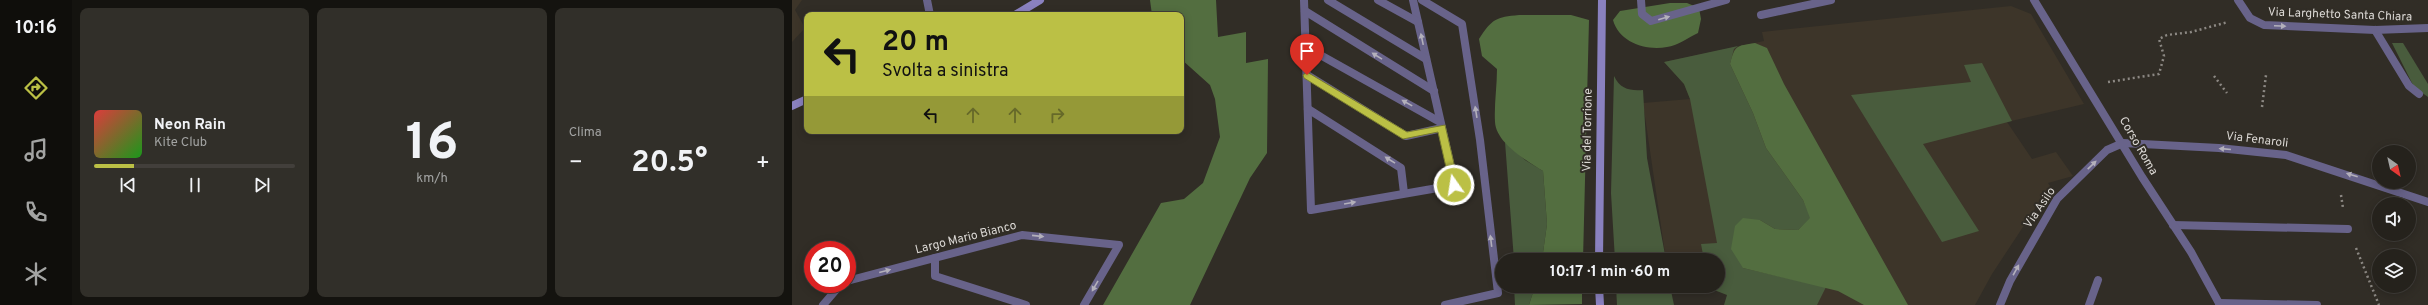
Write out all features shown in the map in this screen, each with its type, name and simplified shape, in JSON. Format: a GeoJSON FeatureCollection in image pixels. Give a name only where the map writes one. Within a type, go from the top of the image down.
{"type":"FeatureCollection","features":[{"type":"Feature","properties":{"kind":"street"},"geometry":{"type":"LineString","coordinates":[[927,0],[929,12]]}},
{"type":"Feature","properties":{"kind":"street"},"geometry":{"type":"LineString","coordinates":[[1020,12],[1040,0]]}},
{"type":"Feature","properties":{"kind":"street"},"geometry":{"type":"LineString","coordinates":[[1304,0],[1311,210],[1454,185],[1413,0]]}},
{"type":"Feature","properties":{"kind":"street"},"geometry":{"type":"LineString","coordinates":[[1328,0],[1426,59]]}},
{"type":"Feature","properties":{"kind":"street"},"geometry":{"type":"LineString","coordinates":[[1378,0],[1418,22]]}},
{"type":"Feature","properties":{"kind":"street"},"geometry":{"type":"LineString","coordinates":[[1422,0],[1462,24],[1480,140],[1498,293],[1445,305]]}},
{"type":"Feature","properties":{"kind":"street","name":"Via del Torrione"},"geometry":{"type":"LineString","coordinates":[[1598,253],[1602,0]]}},
{"type":"Feature","properties":{"kind":"street"},"geometry":{"type":"LineString","coordinates":[[1641,0],[1642,14],[1651,22],[1726,0]]}},
{"type":"Feature","properties":{"kind":"street"},"geometry":{"type":"LineString","coordinates":[[1761,14],[1831,0]]}},
{"type":"Feature","properties":{"kind":"street","name":"Corso Roma"},"geometry":{"type":"LineString","coordinates":[[2034,0],[2088,84],[2142,178],[2173,225],[2219,304]]}},
{"type":"Feature","properties":{"kind":"street","name":"Via Larghetto Santa Chiara"},"geometry":{"type":"LineString","coordinates":[[2238,0],[2250,18],[2264,25],[2375,30],[2428,28]]}},
{"type":"Feature","properties":{"kind":"street"},"geometry":{"type":"LineString","coordinates":[[1305,11],[1434,91]]}},
{"type":"Feature","properties":{"kind":"street"},"geometry":{"type":"LineString","coordinates":[[2375,30],[2409,86],[2419,94]]}},
{"type":"Feature","properties":{"kind":"street"},"geometry":{"type":"LineString","coordinates":[[1306,47],[1441,125]]}},
{"type":"Feature","properties":{"kind":"street"},"geometry":{"type":"LineString","coordinates":[[1307,75],[1406,136],[1441,125]]}},
{"type":"Feature","properties":{"kind":"street"},"geometry":{"type":"LineString","coordinates":[[793,106],[804,100]]}},
{"type":"Feature","properties":{"kind":"street"},"geometry":{"type":"LineString","coordinates":[[1308,109],[1401,168],[1404,193]]}},
{"type":"Feature","properties":{"kind":"street","name":"Via Fenaroli"},"geometry":{"type":"LineString","coordinates":[[2123,143],[2219,148],[2286,154],[2428,202]]}},
{"type":"Feature","properties":{"kind":"street","name":"Via Asilo"},"geometry":{"type":"LineString","coordinates":[[2000,305],[2010,281],[2057,200],[2107,150],[2123,143]]}},
{"type":"Feature","properties":{"kind":"street"},"geometry":{"type":"LineString","coordinates":[[2173,225],[2348,229]]}},
{"type":"Feature","properties":{"kind":"street","name":"Largo Mario Bianco"},"geometry":{"type":"LineString","coordinates":[[856,279],[1022,235],[1119,245],[1084,305]]}},
{"type":"Feature","properties":{"kind":"street"},"geometry":{"type":"LineString","coordinates":[[935,258],[935,276],[1026,305]]}},
{"type":"Feature","properties":{"kind":"street"},"geometry":{"type":"LineString","coordinates":[[2089,305],[2098,280]]}},
{"type":"Feature","properties":{"kind":"street"},"geometry":{"type":"LineString","coordinates":[[823,305],[833,293]]}},
{"type":"Feature","properties":{"kind":"street"},"geometry":{"type":"LineString","coordinates":[[1599,293],[1600,305]]}},
{"type":"Feature","properties":{"kind":"street"},"geometry":{"type":"LineString","coordinates":[[2219,304],[2317,305]]}},
{"type":"Feature","properties":{"kind":"path"},"geometry":{"type":"LineString","coordinates":[[2088,84],[2159,74],[2164,56],[2159,40],[2167,36],[2191,32],[2224,22]]}},
{"type":"Feature","properties":{"kind":"path"},"geometry":{"type":"LineString","coordinates":[[2262,107],[2266,75]]}},
{"type":"Feature","properties":{"kind":"path"},"geometry":{"type":"LineString","coordinates":[[2214,76],[2227,93]]}},
{"type":"Feature","properties":{"kind":"shaded area"},"geometry":{"type":"Polygon","coordinates":[[[792,0],[802,0],[795,10],[804,26],[804,29],[792,42],[792,0]]]}},
{"type":"Feature","properties":{"kind":"shaded area"},"geometry":{"type":"Polygon","coordinates":[[[2011,6],[2031,14],[2084,104],[2007,122],[2032,159],[2056,152],[2073,176],[2048,183],[2050,186],[1992,274],[1975,305],[1760,305],[1723,293],[1725,293],[1725,253],[1665,253],[1643,103],[1690,99],[1684,84],[1664,62],[1764,41],[1762,32],[2011,6]]]}},
{"type":"Feature","properties":{"kind":"green space"},"geometry":{"type":"Polygon","coordinates":[[[1150,0],[1216,0],[1218,37],[1246,32],[1246,63],[1268,59],[1267,153],[1250,178],[1190,305],[1103,305],[1161,203],[1184,199],[1203,183],[1220,137],[1215,99],[1210,85],[1184,62],[1184,12],[1152,12],[1150,0]]]}},
{"type":"Feature","properties":{"kind":"green space"},"geometry":{"type":"Polygon","coordinates":[[[1670,3],[1687,3],[1699,8],[1701,19],[1698,33],[1671,46],[1650,48],[1627,39],[1616,28],[1613,20],[1620,11],[1670,3]]]}},
{"type":"Feature","properties":{"kind":"green space"},"geometry":{"type":"Polygon","coordinates":[[[1519,15],[1571,15],[1589,20],[1583,253],[1543,253],[1547,224],[1543,171],[1513,151],[1506,144],[1497,130],[1495,116],[1497,69],[1482,56],[1479,39],[1491,23],[1505,17],[1519,15]]]}},
{"type":"Feature","properties":{"kind":"green space"},"geometry":{"type":"Polygon","coordinates":[[[1755,43],[1767,48],[1784,84],[1908,305],[1864,305],[1838,291],[1743,268],[1731,249],[1735,226],[1743,218],[1760,220],[1775,229],[1798,230],[1810,218],[1803,200],[1766,148],[1753,113],[1730,64],[1733,53],[1737,48],[1755,43]]]}},
{"type":"Feature","properties":{"kind":"green space"},"geometry":{"type":"Polygon","coordinates":[[[2392,43],[2403,43],[2428,84],[2428,97],[2414,87],[2392,43]]]}},
{"type":"Feature","properties":{"kind":"green space"},"geometry":{"type":"Polygon","coordinates":[[[1738,46],[1734,49],[1730,64],[1753,113],[1766,148],[1803,200],[1811,218],[1798,230],[1775,229],[1760,220],[1743,268],[1826,287],[1817,305],[1724,305],[1727,295],[1722,293],[1725,293],[1725,253],[1703,253],[1701,244],[1717,243],[1690,99],[1684,84],[1664,62],[1738,46]]]}},
{"type":"Feature","properties":{"kind":"green space"},"geometry":{"type":"Polygon","coordinates":[[[1982,63],[2012,121],[1923,144],[1979,231],[1942,242],[1851,95],[1971,82],[1964,65],[1982,63]]]}},
{"type":"Feature","properties":{"kind":"green space"},"geometry":{"type":"Polygon","coordinates":[[[1614,76],[1619,84],[1626,88],[1643,90],[1647,158],[1665,253],[1615,253],[1611,193],[1614,76]]]}},
{"type":"Feature","properties":{"kind":"green space"},"geometry":{"type":"Polygon","coordinates":[[[1505,142],[1525,160],[1543,171],[1547,224],[1543,253],[1513,253],[1505,142]]]}},
{"type":"Feature","properties":{"kind":"green space"},"geometry":{"type":"Polygon","coordinates":[[[1514,293],[1533,293],[1529,305],[1515,305],[1514,293]]]}},
{"type":"Feature","properties":{"kind":"green space"},"geometry":{"type":"Polygon","coordinates":[[[1533,293],[1582,293],[1582,304],[1529,305],[1533,293]]]}},
{"type":"Feature","properties":{"kind":"green space"},"geometry":{"type":"Polygon","coordinates":[[[1616,293],[1671,293],[1674,305],[1617,305],[1616,293]]]}},
{"type":"Feature","properties":{"kind":"route"},"geometry":{"type":"LineString","coordinates":[[1307,75],[1406,136],[1442,128],[1454,185]]}}]}
